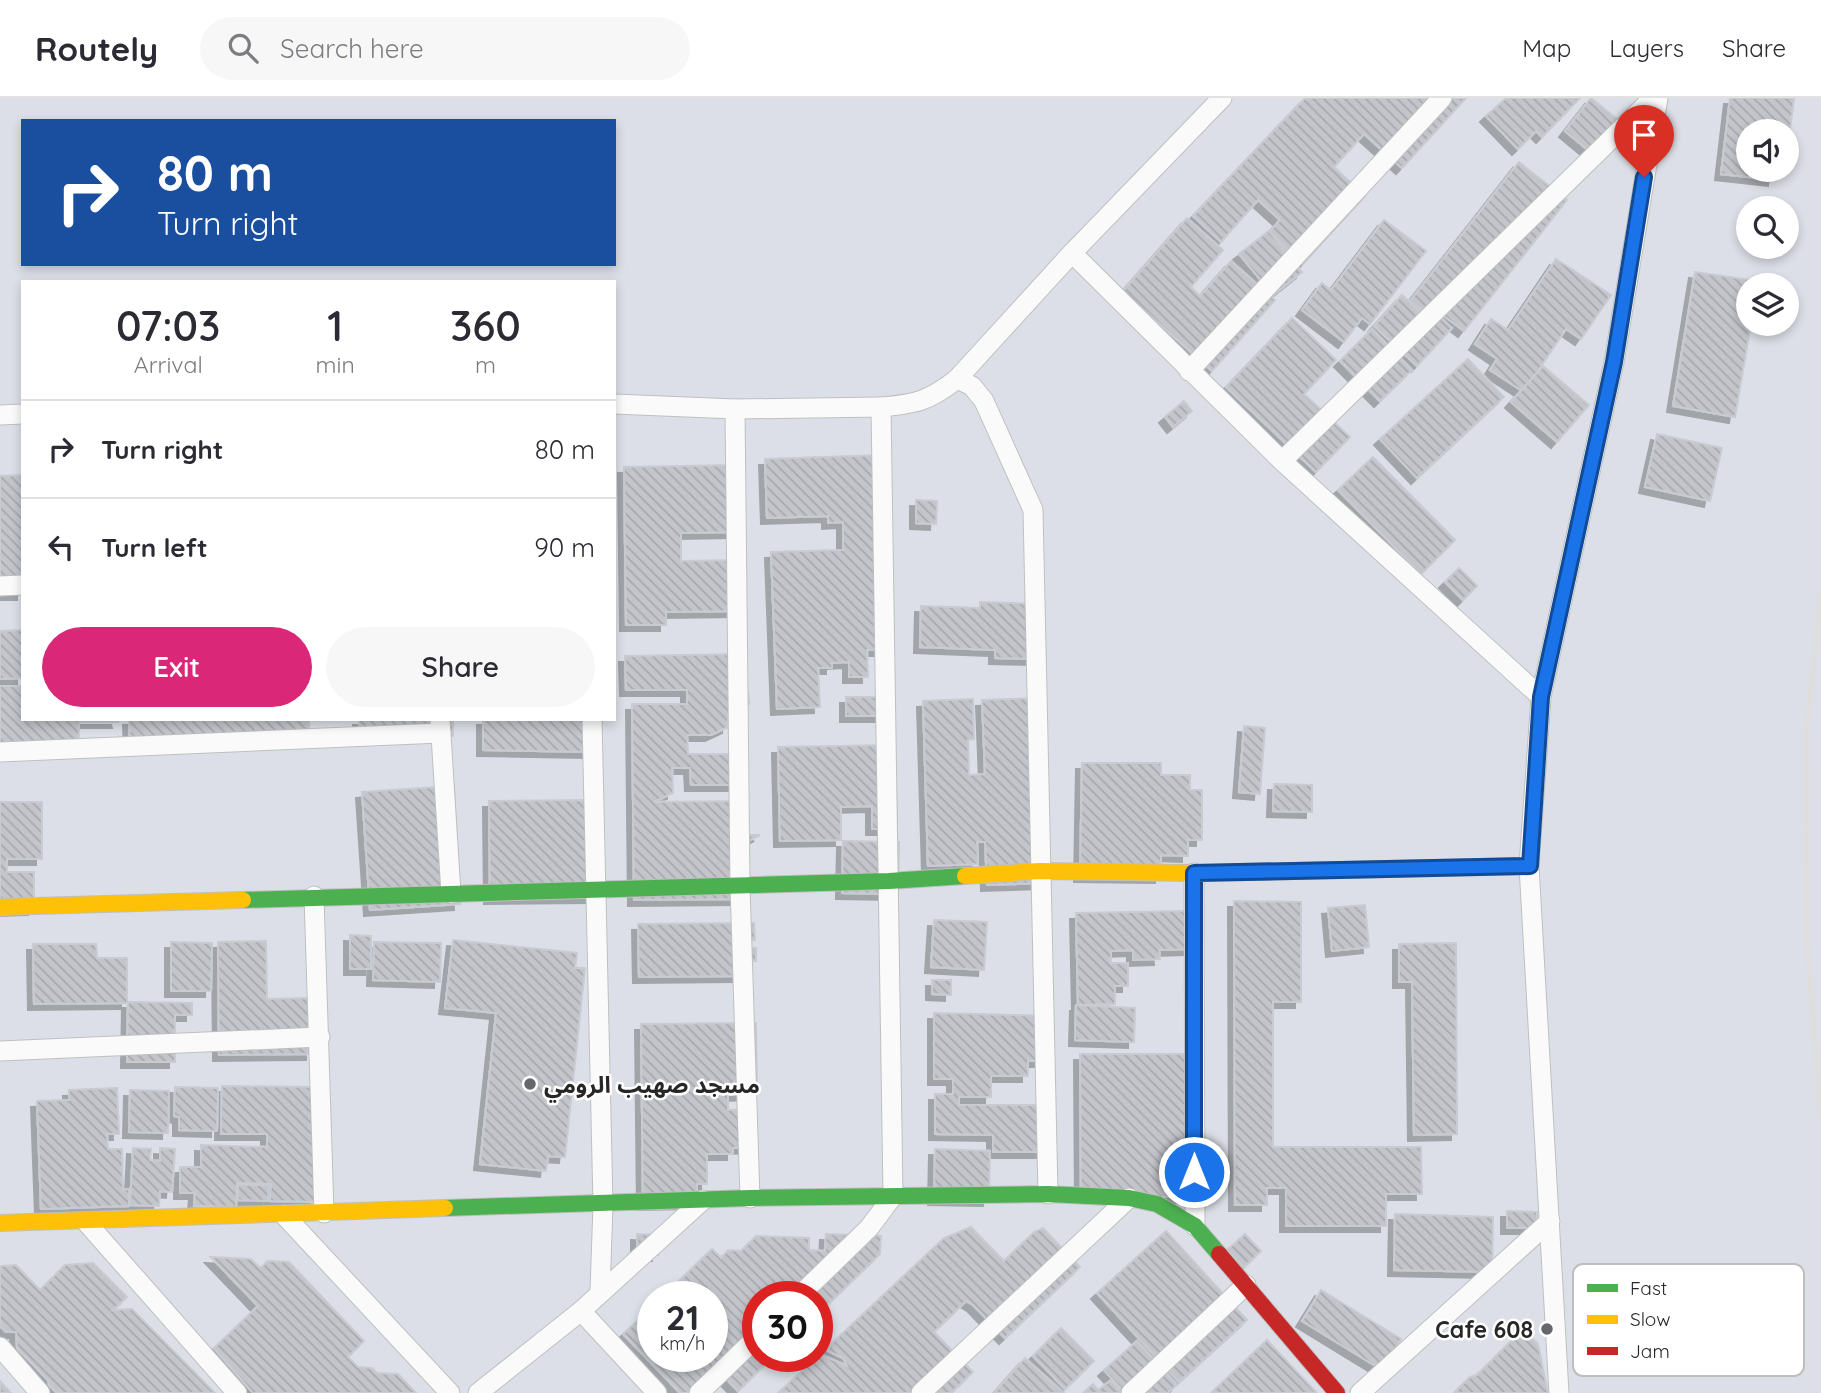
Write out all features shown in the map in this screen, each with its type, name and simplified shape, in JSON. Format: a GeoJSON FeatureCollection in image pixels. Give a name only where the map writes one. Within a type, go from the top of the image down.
{"type":"FeatureCollection","features":[{"type":"Feature","properties":{"kind":"street"},"geometry":{"type":"LineString","coordinates":[[616,404],[735,409],[881,407],[916,404],[936,395],[957,379],[1072,253],[1222,98]]}},
{"type":"Feature","properties":{"kind":"street"},"geometry":{"type":"LineString","coordinates":[[1189,371],[1442,98]]}},
{"type":"Feature","properties":{"kind":"street"},"geometry":{"type":"LineString","coordinates":[[1282,461],[1655,98]]}},
{"type":"Feature","properties":{"kind":"street"},"geometry":{"type":"LineString","coordinates":[[1559,1393],[1530,866],[1541,697],[1614,362],[1655,98]]}},
{"type":"Feature","properties":{"kind":"street"},"geometry":{"type":"LineString","coordinates":[[1072,253],[1282,461],[1541,697]]}},
{"type":"Feature","properties":{"kind":"street"},"geometry":{"type":"LineString","coordinates":[[957,379],[972,386],[984,401],[1033,510],[1048,1194]]}},
{"type":"Feature","properties":{"kind":"street"},"geometry":{"type":"LineString","coordinates":[[814,1281],[869,1228],[893,1196],[881,407]]}},
{"type":"Feature","properties":{"kind":"street"},"geometry":{"type":"LineString","coordinates":[[735,409],[740,886],[750,1198]]}},
{"type":"Feature","properties":{"kind":"street"},"geometry":{"type":"LineString","coordinates":[[0,415],[21,414]]}},
{"type":"Feature","properties":{"kind":"street"},"geometry":{"type":"LineString","coordinates":[[0,586],[21,585]]}},
{"type":"Feature","properties":{"kind":"street"},"geometry":{"type":"LineString","coordinates":[[592,721],[603,1205],[600,1291]]}},
{"type":"Feature","properties":{"kind":"street"},"geometry":{"type":"LineString","coordinates":[[0,752],[441,726],[450,893]]}},
{"type":"Feature","properties":{"kind":"street"},"geometry":{"type":"LineString","coordinates":[[0,907],[888,881],[1039,871],[1194,873],[1530,866]]}},
{"type":"Feature","properties":{"kind":"street"},"geometry":{"type":"LineString","coordinates":[[1194,873],[1195,1226]]}},
{"type":"Feature","properties":{"kind":"street"},"geometry":{"type":"LineString","coordinates":[[314,896],[324,1213]]}},
{"type":"Feature","properties":{"kind":"street"},"geometry":{"type":"LineString","coordinates":[[0,1051],[320,1037]]}},
{"type":"Feature","properties":{"kind":"street"},"geometry":{"type":"LineString","coordinates":[[0,1223],[87,1223],[750,1198],[1048,1194],[1129,1198],[1157,1204],[1195,1226],[1337,1393]]}},
{"type":"Feature","properties":{"kind":"street"},"geometry":{"type":"LineString","coordinates":[[921,1393],[1129,1198]]}},
{"type":"Feature","properties":{"kind":"street"},"geometry":{"type":"LineString","coordinates":[[478,1393],[581,1311],[703,1200]]}},
{"type":"Feature","properties":{"kind":"street"},"geometry":{"type":"LineString","coordinates":[[284,1215],[450,1393]]}},
{"type":"Feature","properties":{"kind":"street"},"geometry":{"type":"LineString","coordinates":[[1360,1393],[1550,1221]]}},
{"type":"Feature","properties":{"kind":"street"},"geometry":{"type":"LineString","coordinates":[[87,1223],[237,1393]]}},
{"type":"Feature","properties":{"kind":"street"},"geometry":{"type":"LineString","coordinates":[[1131,1393],[1246,1285]]}},
{"type":"Feature","properties":{"kind":"street"},"geometry":{"type":"LineString","coordinates":[[581,1311],[657,1393]]}},
{"type":"Feature","properties":{"kind":"street"},"geometry":{"type":"LineString","coordinates":[[0,1347],[40,1393]]}},
{"type":"Feature","properties":{"kind":"street"},"geometry":{"type":"LineString","coordinates":[[699,1393],[742,1351]]}},
{"type":"Feature","properties":{"kind":"building"},"geometry":{"type":"Polygon","coordinates":[[[1305,98],[1466,98],[1402,168],[1364,134],[1334,167],[1365,196],[1303,264],[1269,232],[1280,220],[1258,200],[1221,242],[1193,216],[1305,98]]]}},
{"type":"Feature","properties":{"kind":"building"},"geometry":{"type":"Polygon","coordinates":[[[1506,98],[1580,98],[1542,137],[1536,131],[1518,149],[1486,116],[1506,98]]]}},
{"type":"Feature","properties":{"kind":"building"},"geometry":{"type":"Polygon","coordinates":[[[1591,98],[1627,127],[1600,160],[1565,131],[1591,98]]]}},
{"type":"Feature","properties":{"kind":"building"},"geometry":{"type":"Polygon","coordinates":[[[1730,98],[1794,98],[1791,119],[1736,119],[1736,176],[1721,174],[1730,98]]]}},
{"type":"Feature","properties":{"kind":"building"},"geometry":{"type":"Polygon","coordinates":[[[1519,162],[1567,200],[1464,331],[1436,310],[1431,317],[1410,301],[1519,162]]]}},
{"type":"Feature","properties":{"kind":"building"},"geometry":{"type":"Polygon","coordinates":[[[1187,218],[1223,250],[1191,287],[1200,296],[1231,261],[1275,300],[1212,371],[1123,291],[1187,218]]]}},
{"type":"Feature","properties":{"kind":"building"},"geometry":{"type":"Polygon","coordinates":[[[1384,220],[1426,251],[1370,324],[1362,318],[1344,342],[1302,310],[1322,283],[1331,290],[1384,220]]]}},
{"type":"Feature","properties":{"kind":"building"},"geometry":{"type":"Polygon","coordinates":[[[1269,231],[1302,272],[1273,295],[1239,254],[1269,231]]]}},
{"type":"Feature","properties":{"kind":"building"},"geometry":{"type":"Polygon","coordinates":[[[1556,259],[1611,295],[1581,339],[1566,329],[1524,392],[1490,370],[1497,359],[1475,344],[1491,319],[1508,330],[1556,259]]]}},
{"type":"Feature","properties":{"kind":"building"},"geometry":{"type":"Polygon","coordinates":[[[1695,272],[1736,278],[1736,336],[1749,336],[1735,417],[1673,406],[1695,272]]]}},
{"type":"Feature","properties":{"kind":"building"},"geometry":{"type":"Polygon","coordinates":[[[1402,295],[1434,325],[1441,318],[1452,328],[1417,366],[1374,326],[1402,295]]]}},
{"type":"Feature","properties":{"kind":"building"},"geometry":{"type":"Polygon","coordinates":[[[1292,318],[1336,360],[1304,394],[1350,437],[1316,472],[1226,387],[1292,318]]]}},
{"type":"Feature","properties":{"kind":"building"},"geometry":{"type":"Polygon","coordinates":[[[1372,329],[1412,370],[1380,401],[1340,361],[1372,329]]]}},
{"type":"Feature","properties":{"kind":"building"},"geometry":{"type":"Polygon","coordinates":[[[1468,359],[1504,397],[1417,478],[1380,439],[1468,359]]]}},
{"type":"Feature","properties":{"kind":"building"},"geometry":{"type":"Polygon","coordinates":[[[1543,366],[1589,405],[1557,442],[1511,402],[1543,366]]]}},
{"type":"Feature","properties":{"kind":"building"},"geometry":{"type":"Polygon","coordinates":[[[1184,401],[1192,411],[1173,427],[1165,417],[1184,401]]]}},
{"type":"Feature","properties":{"kind":"building"},"geometry":{"type":"Polygon","coordinates":[[[1657,434],[1722,448],[1710,501],[1645,487],[1657,434]]]}},
{"type":"Feature","properties":{"kind":"building"},"geometry":{"type":"Polygon","coordinates":[[[884,455],[891,650],[867,650],[868,677],[849,677],[849,662],[832,663],[832,668],[818,668],[820,707],[777,709],[771,552],[843,550],[843,522],[828,523],[828,516],[767,518],[765,459],[884,455]]]}},
{"type":"Feature","properties":{"kind":"building"},"geometry":{"type":"Polygon","coordinates":[[[1373,457],[1455,540],[1421,574],[1338,490],[1373,457]]]}},
{"type":"Feature","properties":{"kind":"building"},"geometry":{"type":"Polygon","coordinates":[[[738,465],[738,532],[681,533],[681,561],[744,560],[744,611],[666,612],[666,625],[626,625],[624,467],[738,465]]]}},
{"type":"Feature","properties":{"kind":"building"},"geometry":{"type":"Polygon","coordinates":[[[21,475],[21,594],[0,594],[0,476],[21,475]]]}},
{"type":"Feature","properties":{"kind":"building"},"geometry":{"type":"Polygon","coordinates":[[[916,500],[937,501],[936,524],[916,523],[916,500]]]}},
{"type":"Feature","properties":{"kind":"building"},"geometry":{"type":"Polygon","coordinates":[[[1459,568],[1477,586],[1463,600],[1445,582],[1459,568]]]}},
{"type":"Feature","properties":{"kind":"building"},"geometry":{"type":"Polygon","coordinates":[[[980,602],[1037,604],[1036,659],[995,658],[995,650],[920,647],[921,606],[980,608],[980,602]]]}},
{"type":"Feature","properties":{"kind":"building"},"geometry":{"type":"Polygon","coordinates":[[[21,630],[21,678],[0,679],[0,631],[21,630]]]}},
{"type":"Feature","properties":{"kind":"building"},"geometry":{"type":"Polygon","coordinates":[[[745,654],[745,682],[727,692],[748,692],[749,704],[728,714],[728,727],[711,735],[687,735],[688,754],[747,754],[747,785],[691,785],[690,768],[672,768],[673,793],[654,802],[744,801],[744,835],[760,835],[742,844],[742,899],[634,900],[632,704],[687,704],[687,690],[626,690],[625,656],[745,654]]]}},
{"type":"Feature","properties":{"kind":"building"},"geometry":{"type":"Polygon","coordinates":[[[0,686],[21,686],[21,721],[118,722],[79,722],[79,746],[0,747],[0,686]]]}},
{"type":"Feature","properties":{"kind":"building"},"geometry":{"type":"Polygon","coordinates":[[[846,697],[886,697],[886,716],[846,716],[846,697]]]}},
{"type":"Feature","properties":{"kind":"building"},"geometry":{"type":"Polygon","coordinates":[[[1041,698],[1047,883],[987,885],[985,842],[977,842],[978,864],[928,866],[923,701],[973,699],[974,739],[968,740],[969,775],[985,774],[982,700],[1041,698]]]}},
{"type":"Feature","properties":{"kind":"building"},"geometry":{"type":"Polygon","coordinates":[[[129,721],[309,721],[310,739],[130,745],[129,721]]]}},
{"type":"Feature","properties":{"kind":"building"},"geometry":{"type":"Polygon","coordinates":[[[359,721],[453,721],[453,736],[359,739],[359,721]]]}},
{"type":"Feature","properties":{"kind":"building"},"geometry":{"type":"Polygon","coordinates":[[[483,721],[592,721],[592,752],[483,750],[483,721]]]}},
{"type":"Feature","properties":{"kind":"building"},"geometry":{"type":"Polygon","coordinates":[[[1244,726],[1265,728],[1260,794],[1239,792],[1244,726]]]}},
{"type":"Feature","properties":{"kind":"building"},"geometry":{"type":"Polygon","coordinates":[[[895,745],[897,829],[872,829],[872,806],[841,807],[841,840],[780,841],[778,747],[895,745]]]}},
{"type":"Feature","properties":{"kind":"building"},"geometry":{"type":"Polygon","coordinates":[[[1082,763],[1161,763],[1161,775],[1190,775],[1190,790],[1202,790],[1202,840],[1188,840],[1188,856],[1161,855],[1161,877],[1080,876],[1082,763]]]}},
{"type":"Feature","properties":{"kind":"building"},"geometry":{"type":"Polygon","coordinates":[[[1274,784],[1312,785],[1312,812],[1273,811],[1274,784]]]}},
{"type":"Feature","properties":{"kind":"building"},"geometry":{"type":"Polygon","coordinates":[[[454,786],[460,904],[370,910],[362,792],[454,786]]]}},
{"type":"Feature","properties":{"kind":"building"},"geometry":{"type":"Polygon","coordinates":[[[598,800],[599,897],[490,898],[489,801],[598,800]]]}},
{"type":"Feature","properties":{"kind":"building"},"geometry":{"type":"Polygon","coordinates":[[[0,802],[42,802],[42,859],[7,859],[7,872],[34,872],[34,909],[0,910],[0,802]]]}},
{"type":"Feature","properties":{"kind":"building"},"geometry":{"type":"Polygon","coordinates":[[[843,841],[899,842],[898,894],[842,893],[843,841]]]}},
{"type":"Feature","properties":{"kind":"building"},"geometry":{"type":"Polygon","coordinates":[[[1234,901],[1301,902],[1301,1002],[1273,1002],[1273,1147],[1421,1147],[1422,1194],[1386,1194],[1386,1226],[1286,1226],[1286,1188],[1267,1188],[1267,1205],[1235,1205],[1234,901]]]}},
{"type":"Feature","properties":{"kind":"building"},"geometry":{"type":"Polygon","coordinates":[[[1365,905],[1369,947],[1332,951],[1328,908],[1365,905]]]}},
{"type":"Feature","properties":{"kind":"building"},"geometry":{"type":"Polygon","coordinates":[[[1189,911],[1190,949],[1159,950],[1160,959],[1133,960],[1133,950],[1111,951],[1111,963],[1128,963],[1128,986],[1115,986],[1115,1004],[1078,1005],[1076,913],[1189,911]]]}},
{"type":"Feature","properties":{"kind":"building"},"geometry":{"type":"Polygon","coordinates":[[[934,920],[987,922],[984,970],[931,967],[934,920]]]}},
{"type":"Feature","properties":{"kind":"building"},"geometry":{"type":"Polygon","coordinates":[[[754,923],[755,940],[738,940],[737,948],[756,948],[756,961],[740,961],[740,976],[639,977],[638,924],[754,923]]]}},
{"type":"Feature","properties":{"kind":"building"},"geometry":{"type":"Polygon","coordinates":[[[350,935],[371,936],[371,969],[350,969],[350,935]]]}},
{"type":"Feature","properties":{"kind":"building","name":"مسجد صهيب الرومي"},"geometry":{"type":"Polygon","coordinates":[[[453,940],[577,953],[575,968],[585,968],[565,1157],[548,1156],[546,1171],[480,1164],[496,1013],[445,1008],[453,940]]]}},
{"type":"Feature","properties":{"kind":"building"},"geometry":{"type":"Polygon","coordinates":[[[266,941],[267,999],[311,998],[312,1054],[219,1055],[218,942],[266,941]]]}},
{"type":"Feature","properties":{"kind":"building"},"geometry":{"type":"Polygon","coordinates":[[[171,942],[212,943],[211,991],[171,991],[171,942]]]}},
{"type":"Feature","properties":{"kind":"building"},"geometry":{"type":"Polygon","coordinates":[[[374,942],[441,943],[440,982],[373,980],[374,942]]]}},
{"type":"Feature","properties":{"kind":"building"},"geometry":{"type":"Polygon","coordinates":[[[1456,943],[1457,1134],[1414,1135],[1412,982],[1399,982],[1399,944],[1456,943]]]}},
{"type":"Feature","properties":{"kind":"building"},"geometry":{"type":"Polygon","coordinates":[[[33,944],[96,944],[97,958],[127,958],[127,1003],[34,1004],[33,944]]]}},
{"type":"Feature","properties":{"kind":"building"},"geometry":{"type":"Polygon","coordinates":[[[932,980],[951,980],[951,995],[932,994],[932,980]]]}},
{"type":"Feature","properties":{"kind":"building"},"geometry":{"type":"Polygon","coordinates":[[[128,1002],[192,1003],[192,1015],[175,1015],[175,1062],[127,1062],[128,1002]]]}},
{"type":"Feature","properties":{"kind":"building"},"geometry":{"type":"Polygon","coordinates":[[[1076,1005],[1135,1008],[1134,1042],[1075,1040],[1076,1005]]]}},
{"type":"Feature","properties":{"kind":"building"},"geometry":{"type":"Polygon","coordinates":[[[934,1013],[1052,1016],[1052,1061],[1028,1061],[1028,1076],[991,1076],[991,1097],[959,1097],[959,1105],[1051,1105],[1050,1152],[993,1152],[993,1135],[935,1134],[935,1094],[953,1094],[953,1079],[934,1079],[934,1013]]]}},
{"type":"Feature","properties":{"kind":"building"},"geometry":{"type":"Polygon","coordinates":[[[756,1023],[757,1094],[728,1095],[728,1110],[756,1109],[757,1147],[733,1148],[733,1154],[707,1154],[707,1184],[697,1184],[697,1203],[643,1204],[641,1024],[756,1023]]]}},
{"type":"Feature","properties":{"kind":"building"},"geometry":{"type":"Polygon","coordinates":[[[1080,1054],[1198,1054],[1198,1197],[1081,1197],[1080,1054]]]}},
{"type":"Feature","properties":{"kind":"building"},"geometry":{"type":"Polygon","coordinates":[[[222,1086],[318,1087],[316,1202],[270,1201],[271,1184],[237,1183],[236,1207],[194,1206],[195,1193],[180,1193],[180,1167],[201,1167],[201,1145],[267,1147],[267,1134],[221,1134],[222,1086]]]}},
{"type":"Feature","properties":{"kind":"building"},"geometry":{"type":"Polygon","coordinates":[[[175,1087],[218,1088],[217,1131],[179,1130],[179,1117],[174,1116],[175,1087]]]}},
{"type":"Feature","properties":{"kind":"building"},"geometry":{"type":"Polygon","coordinates":[[[117,1088],[119,1134],[107,1134],[108,1149],[122,1149],[123,1190],[129,1189],[129,1206],[41,1209],[37,1101],[69,1100],[69,1090],[117,1088]]]}},
{"type":"Feature","properties":{"kind":"building"},"geometry":{"type":"Polygon","coordinates":[[[130,1090],[169,1091],[168,1133],[129,1132],[130,1090]]]}},
{"type":"Feature","properties":{"kind":"building"},"geometry":{"type":"Polygon","coordinates":[[[133,1148],[151,1149],[150,1160],[160,1161],[160,1148],[175,1149],[172,1192],[160,1191],[159,1206],[130,1205],[133,1148]]]}},
{"type":"Feature","properties":{"kind":"building"},"geometry":{"type":"Polygon","coordinates":[[[935,1149],[990,1151],[989,1200],[934,1199],[935,1149]]]}},
{"type":"Feature","properties":{"kind":"building"},"geometry":{"type":"Polygon","coordinates":[[[238,1185],[269,1185],[268,1201],[238,1200],[238,1185]]]}},
{"type":"Feature","properties":{"kind":"building"},"geometry":{"type":"Polygon","coordinates":[[[1507,1211],[1537,1212],[1537,1228],[1507,1228],[1507,1211]]]}},
{"type":"Feature","properties":{"kind":"building"},"geometry":{"type":"Polygon","coordinates":[[[1395,1214],[1493,1217],[1492,1272],[1394,1270],[1395,1214]]]}},
{"type":"Feature","properties":{"kind":"building"},"geometry":{"type":"Polygon","coordinates":[[[971,1227],[1004,1261],[1034,1232],[1043,1228],[1080,1267],[1005,1338],[966,1301],[934,1332],[973,1372],[951,1393],[778,1393],[801,1372],[833,1372],[833,1360],[847,1366],[843,1358],[833,1353],[833,1342],[944,1238],[971,1227]]]}},
{"type":"Feature","properties":{"kind":"building"},"geometry":{"type":"Polygon","coordinates":[[[1166,1231],[1247,1320],[1179,1382],[1097,1293],[1166,1231]]]}},
{"type":"Feature","properties":{"kind":"building"},"geometry":{"type":"Polygon","coordinates":[[[637,1234],[658,1235],[658,1255],[637,1255],[637,1234]]]}},
{"type":"Feature","properties":{"kind":"building"},"geometry":{"type":"Polygon","coordinates":[[[826,1234],[881,1236],[880,1254],[833,1300],[833,1281],[742,1281],[742,1372],[758,1372],[738,1391],[720,1372],[728,1372],[728,1281],[679,1281],[712,1249],[721,1258],[728,1250],[741,1251],[756,1236],[809,1238],[809,1250],[825,1251],[826,1234]]]}},
{"type":"Feature","properties":{"kind":"building"},"geometry":{"type":"Polygon","coordinates":[[[1245,1234],[1261,1251],[1244,1267],[1227,1250],[1245,1234]]]}},
{"type":"Feature","properties":{"kind":"building"},"geometry":{"type":"Polygon","coordinates":[[[211,1257],[251,1259],[260,1268],[268,1261],[289,1262],[364,1341],[348,1357],[358,1367],[372,1368],[377,1373],[398,1374],[416,1393],[253,1393],[214,1348],[258,1306],[211,1257]]]}},
{"type":"Feature","properties":{"kind":"building"},"geometry":{"type":"Polygon","coordinates":[[[93,1263],[127,1297],[113,1310],[132,1309],[215,1393],[57,1393],[49,1385],[48,1380],[17,1348],[16,1332],[6,1332],[0,1326],[0,1266],[16,1265],[40,1290],[65,1265],[93,1263]]]}},
{"type":"Feature","properties":{"kind":"building"},"geometry":{"type":"Polygon","coordinates":[[[1321,1290],[1401,1339],[1382,1370],[1302,1321],[1321,1290]]]}},
{"type":"Feature","properties":{"kind":"building"},"geometry":{"type":"Polygon","coordinates":[[[637,1321],[637,1348],[623,1334],[637,1321]]]}},
{"type":"Feature","properties":{"kind":"building"},"geometry":{"type":"Polygon","coordinates":[[[1061,1328],[1094,1361],[1065,1389],[1033,1356],[1061,1328]]]}},
{"type":"Feature","properties":{"kind":"building"},"geometry":{"type":"Polygon","coordinates":[[[1523,1329],[1538,1344],[1548,1393],[1454,1393],[1470,1377],[1477,1375],[1523,1329]]]}},
{"type":"Feature","properties":{"kind":"building"},"geometry":{"type":"Polygon","coordinates":[[[1267,1340],[1317,1393],[1211,1393],[1267,1340]]]}},
{"type":"Feature","properties":{"kind":"building"},"geometry":{"type":"Polygon","coordinates":[[[1137,1341],[1177,1385],[1167,1393],[1125,1393],[1104,1370],[1137,1341]]]}},
{"type":"Feature","properties":{"kind":"building"},"geometry":{"type":"Polygon","coordinates":[[[1025,1358],[1064,1393],[994,1393],[1025,1358]]]}},
{"type":"Feature","properties":{"kind":"building"},"geometry":{"type":"Polygon","coordinates":[[[660,1372],[714,1372],[713,1393],[680,1393],[660,1372]]]}},
{"type":"Feature","properties":{"kind":"building"},"geometry":{"type":"Polygon","coordinates":[[[1111,1380],[1122,1393],[1083,1393],[1093,1384],[1098,1390],[1111,1380]]]}},
{"type":"Feature","properties":{"kind":"building"},"geometry":{"type":"Polygon","coordinates":[[[0,1381],[11,1393],[0,1393],[0,1381]]]}},
{"type":"Feature","properties":{"kind":"railway"},"geometry":{"type":"LineString","coordinates":[[1821,590],[1806,737],[1807,944],[1821,1116]]}},
{"type":"Feature","properties":{"kind":"traffic: fast"},"geometry":{"type":"LineString","coordinates":[[1435,868],[1529,866]]}},
{"type":"Feature","properties":{"kind":"traffic: fast"},"geometry":{"type":"LineString","coordinates":[[243,900],[889,881],[965,876]]}},
{"type":"Feature","properties":{"kind":"traffic: fast"},"geometry":{"type":"LineString","coordinates":[[445,1208],[750,1198],[1048,1194],[1129,1198],[1157,1204],[1195,1226],[1219,1254]]}},
{"type":"Feature","properties":{"kind":"traffic: slow"},"geometry":{"type":"LineString","coordinates":[[965,876],[1039,871],[1194,873],[1435,868]]}},
{"type":"Feature","properties":{"kind":"traffic: slow"},"geometry":{"type":"LineString","coordinates":[[0,907],[243,900]]}},
{"type":"Feature","properties":{"kind":"traffic: slow"},"geometry":{"type":"LineString","coordinates":[[0,1223],[445,1208]]}},
{"type":"Feature","properties":{"kind":"traffic: jam"},"geometry":{"type":"LineString","coordinates":[[1219,1254],[1337,1393]]}},
{"type":"Feature","properties":{"kind":"place","name":"مسجد صهيب الرومي"},"geometry":{"type":"Point","coordinates":[530,1084]}},
{"type":"Feature","properties":{"kind":"place","name":"Cafe 608"},"geometry":{"type":"Point","coordinates":[1547,1329]}},
{"type":"Feature","properties":{"kind":"route"},"geometry":{"type":"LineString","coordinates":[[1194,1172],[1194,873],[1530,866],[1541,697],[1614,362],[1644,177]]}}]}
